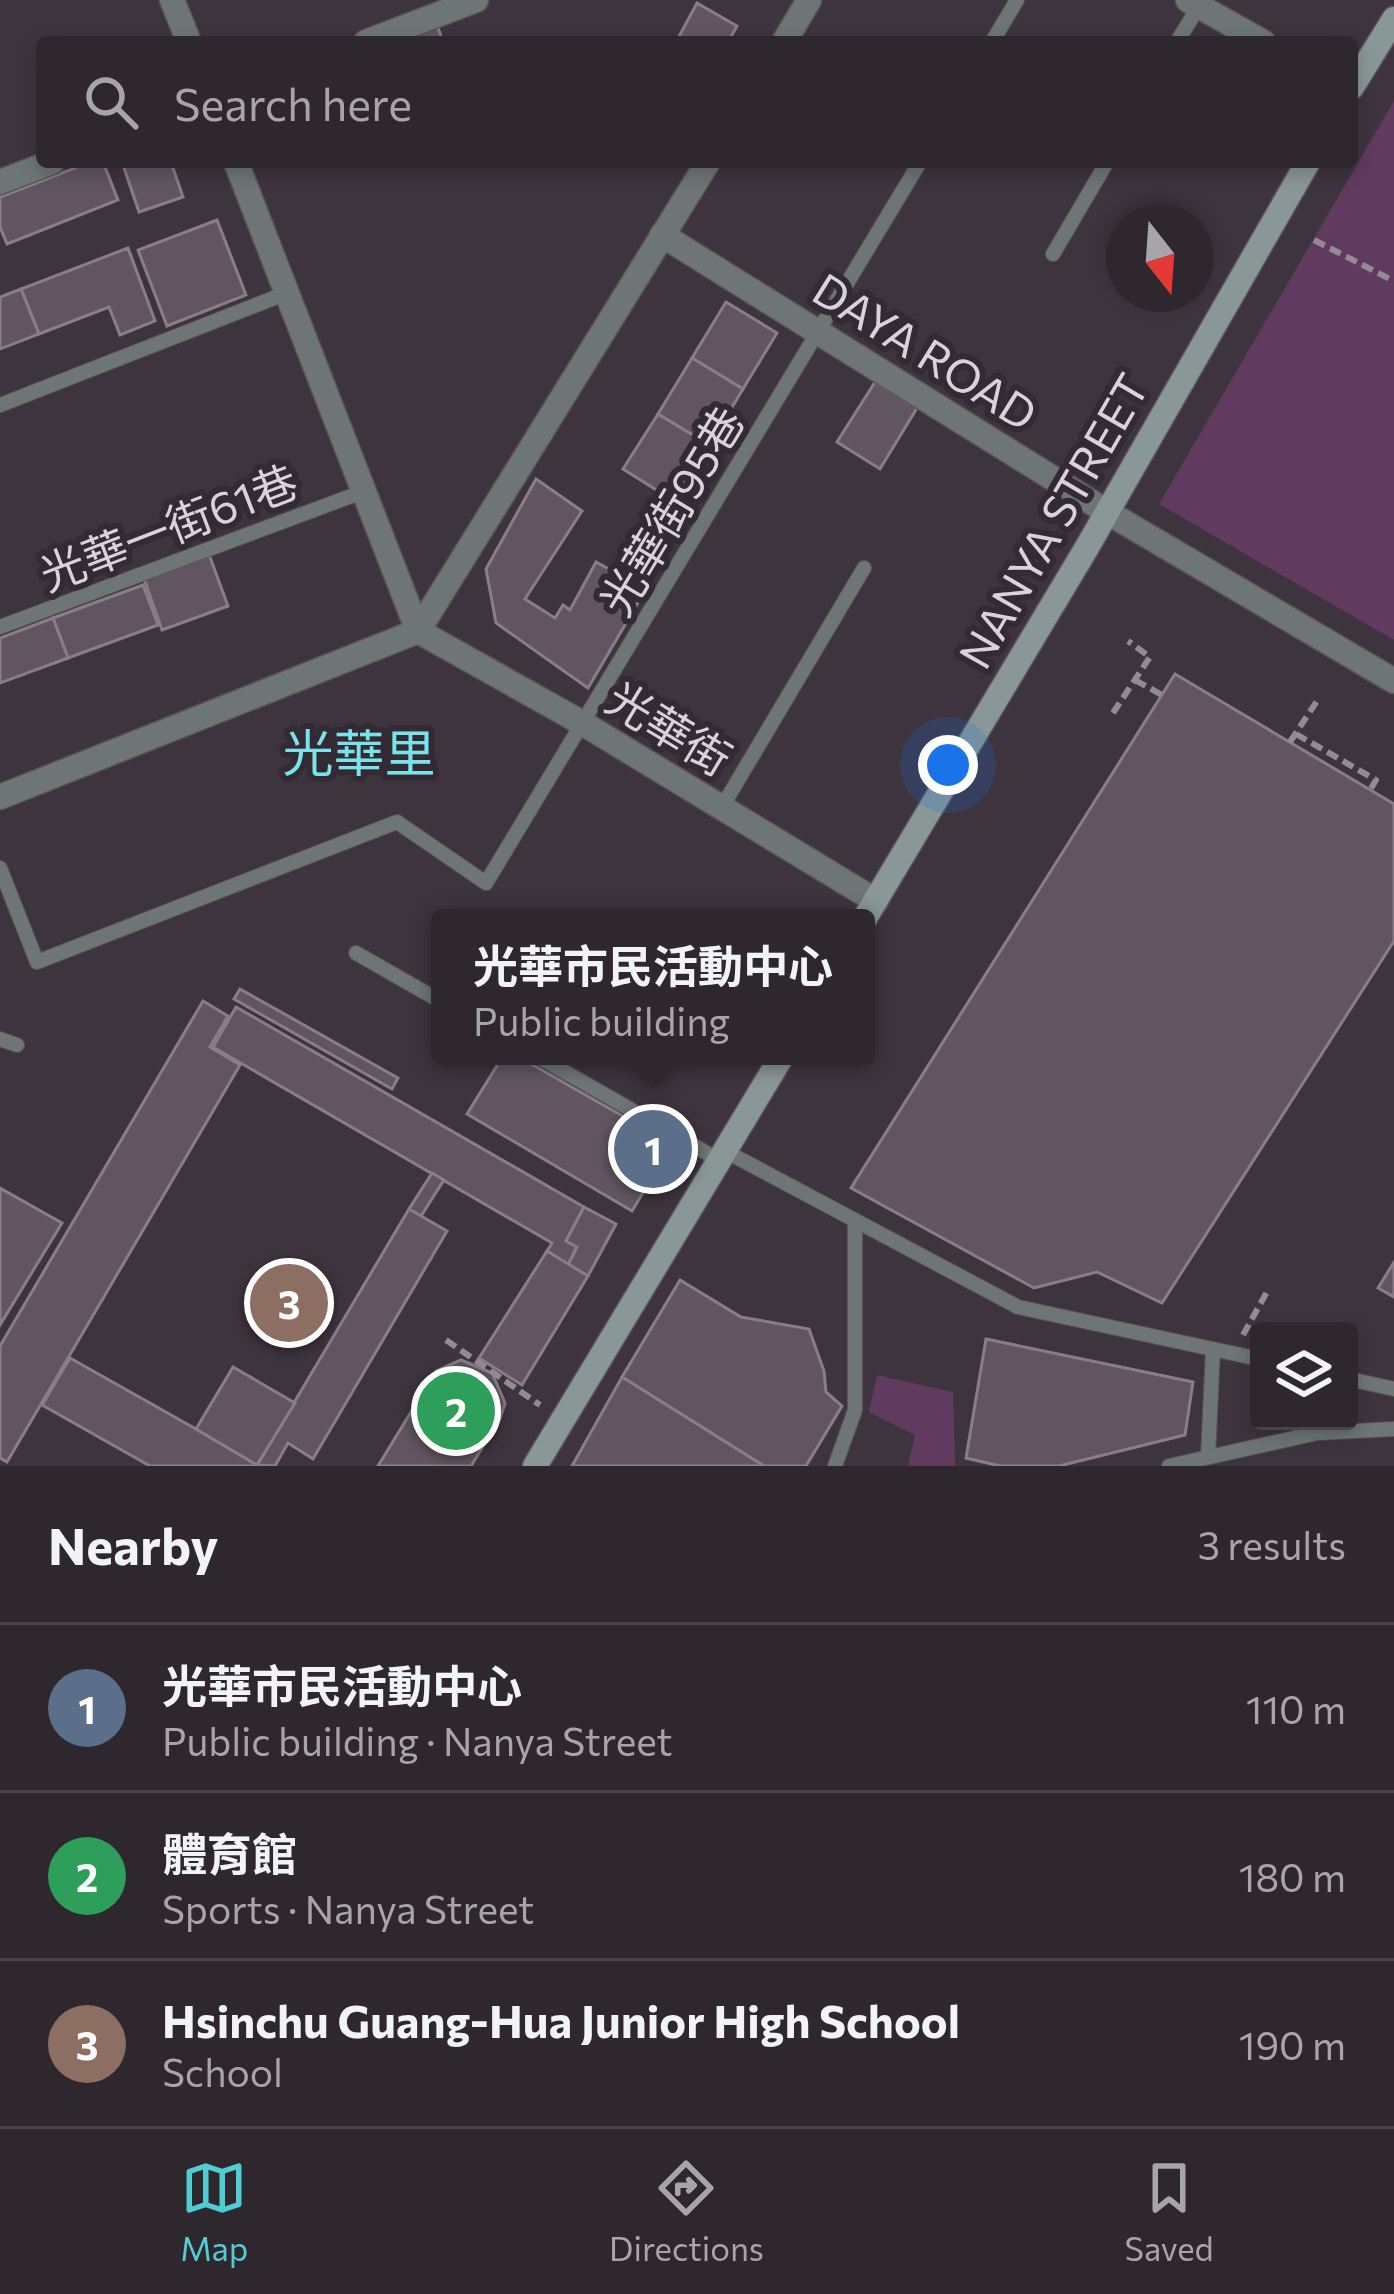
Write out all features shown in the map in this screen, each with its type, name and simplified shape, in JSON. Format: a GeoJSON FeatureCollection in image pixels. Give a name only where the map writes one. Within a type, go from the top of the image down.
{"type":"FeatureCollection","features":[{"type":"Feature","properties":{"kind":"street"},"geometry":{"type":"LineString","coordinates":[[172,0],[187,36]]}},
{"type":"Feature","properties":{"kind":"street"},"geometry":{"type":"LineString","coordinates":[[382,36],[476,0]]}},
{"type":"Feature","properties":{"kind":"street"},"geometry":{"type":"LineString","coordinates":[[788,36],[809,0]]}},
{"type":"Feature","properties":{"kind":"street"},"geometry":{"type":"LineString","coordinates":[[1193,3],[1252,36]]}},
{"type":"Feature","properties":{"kind":"street"},"geometry":{"type":"LineString","coordinates":[[1358,77],[1394,20]]}},
{"type":"Feature","properties":{"kind":"street"},"geometry":{"type":"LineString","coordinates":[[0,182],[36,168]]}},
{"type":"Feature","properties":{"kind":"street"},"geometry":{"type":"LineString","coordinates":[[238,168],[418,631]]}},
{"type":"Feature","properties":{"kind":"street"},"geometry":{"type":"LineString","coordinates":[[0,797],[418,631],[704,168]]}},
{"type":"Feature","properties":{"kind":"street","name":"NANYA STREET"},"geometry":{"type":"LineString","coordinates":[[871,909],[1306,168]]}},
{"type":"Feature","properties":{"kind":"street","name":"DAYA ROAD"},"geometry":{"type":"LineString","coordinates":[[662,236],[1107,512],[1394,681]]}},
{"type":"Feature","properties":{"kind":"street","name":"光華街"},"geometry":{"type":"LineString","coordinates":[[418,631],[722,807],[871,909]]}},
{"type":"Feature","properties":{"kind":"street"},"geometry":{"type":"LineString","coordinates":[[535,1466],[777,1065]]}},
{"type":"Feature","properties":{"kind":"lane"},"geometry":{"type":"LineString","coordinates":[[996,36],[1017,0]]}},
{"type":"Feature","properties":{"kind":"lane"},"geometry":{"type":"LineString","coordinates":[[1179,36],[1193,3]]}},
{"type":"Feature","properties":{"kind":"lane","name":"光華街95巷"},"geometry":{"type":"LineString","coordinates":[[0,868],[37,962],[397,822],[486,884],[916,168]]}},
{"type":"Feature","properties":{"kind":"lane"},"geometry":{"type":"LineString","coordinates":[[1053,254],[1103,168]]}},
{"type":"Feature","properties":{"kind":"lane"},"geometry":{"type":"LineString","coordinates":[[0,405],[287,293]]}},
{"type":"Feature","properties":{"kind":"lane","name":"光華一街61巷"},"geometry":{"type":"LineString","coordinates":[[0,627],[362,492]]}},
{"type":"Feature","properties":{"kind":"lane"},"geometry":{"type":"LineString","coordinates":[[722,807],[863,568]]}},
{"type":"Feature","properties":{"kind":"lane"},"geometry":{"type":"LineString","coordinates":[[356,953],[431,996]]}},
{"type":"Feature","properties":{"kind":"lane"},"geometry":{"type":"LineString","coordinates":[[0,1039],[17,1045]]}},
{"type":"Feature","properties":{"kind":"lane"},"geometry":{"type":"LineString","coordinates":[[554,1065],[1018,1307],[1250,1357]]}},
{"type":"Feature","properties":{"kind":"lane"},"geometry":{"type":"LineString","coordinates":[[835,1466],[855,1410],[855,1220]]}},
{"type":"Feature","properties":{"kind":"lane"},"geometry":{"type":"LineString","coordinates":[[1208,1456],[1213,1349]]}},
{"type":"Feature","properties":{"kind":"lane"},"geometry":{"type":"LineString","coordinates":[[1358,1381],[1394,1389]]}},
{"type":"Feature","properties":{"kind":"lane"},"geometry":{"type":"LineString","coordinates":[[1169,1466],[1317,1433],[1394,1429]]}},
{"type":"Feature","properties":{"kind":"path"},"geometry":{"type":"LineString","coordinates":[[1314,240],[1394,281]]}},
{"type":"Feature","properties":{"kind":"path"},"geometry":{"type":"LineString","coordinates":[[1113,712],[1150,656],[1128,641]]}},
{"type":"Feature","properties":{"kind":"path"},"geometry":{"type":"LineString","coordinates":[[1135,680],[1162,694]]}},
{"type":"Feature","properties":{"kind":"path"},"geometry":{"type":"LineString","coordinates":[[1290,742],[1318,698]]}},
{"type":"Feature","properties":{"kind":"path"},"geometry":{"type":"LineString","coordinates":[[1296,734],[1376,780],[1370,790]]}},
{"type":"Feature","properties":{"kind":"path"},"geometry":{"type":"LineString","coordinates":[[1213,1349],[1240,1340],[1268,1290]]}},
{"type":"Feature","properties":{"kind":"path"},"geometry":{"type":"LineString","coordinates":[[446,1340],[565,1417]]}},
{"type":"Feature","properties":{"kind":"shaded area"},"geometry":{"type":"Polygon","coordinates":[[[1394,101],[1394,640],[1159,504],[1394,101]]]}},
{"type":"Feature","properties":{"kind":"shaded area"},"geometry":{"type":"Polygon","coordinates":[[[877,1375],[953,1392],[955,1466],[908,1466],[915,1435],[869,1412],[877,1375]]]}},
{"type":"Feature","properties":{"kind":"building"},"geometry":{"type":"Polygon","coordinates":[[[697,3],[737,26],[731,36],[679,36],[697,3]]]}},
{"type":"Feature","properties":{"kind":"building"},"geometry":{"type":"Polygon","coordinates":[[[437,25],[441,36],[407,36],[437,25]]]}},
{"type":"Feature","properties":{"kind":"building"},"geometry":{"type":"Polygon","coordinates":[[[75,168],[105,168],[118,200],[7,244],[0,227],[0,197],[75,168]]]}},
{"type":"Feature","properties":{"kind":"building"},"geometry":{"type":"Polygon","coordinates":[[[124,168],[173,168],[183,197],[139,212],[124,168]]]}},
{"type":"Feature","properties":{"kind":"building"},"geometry":{"type":"Polygon","coordinates":[[[217,220],[246,295],[167,326],[138,250],[217,220]]]}},
{"type":"Feature","properties":{"kind":"building"},"geometry":{"type":"Polygon","coordinates":[[[128,248],[155,321],[120,335],[109,307],[39,334],[21,289],[128,248]]]}},
{"type":"Feature","properties":{"kind":"building"},"geometry":{"type":"Polygon","coordinates":[[[21,289],[39,334],[0,349],[0,297],[21,289]]]}},
{"type":"Feature","properties":{"kind":"building"},"geometry":{"type":"Polygon","coordinates":[[[726,302],[777,333],[743,389],[692,358],[726,302]]]}},
{"type":"Feature","properties":{"kind":"building"},"geometry":{"type":"Polygon","coordinates":[[[692,358],[743,389],[709,445],[658,414],[692,358]]]}},
{"type":"Feature","properties":{"kind":"building"},"geometry":{"type":"Polygon","coordinates":[[[875,382],[917,408],[880,469],[837,442],[875,382]]]}},
{"type":"Feature","properties":{"kind":"building"},"geometry":{"type":"Polygon","coordinates":[[[658,414],[709,445],[674,501],[623,469],[658,414]]]}},
{"type":"Feature","properties":{"kind":"building"},"geometry":{"type":"Polygon","coordinates":[[[536,479],[582,511],[525,599],[555,618],[563,605],[570,610],[596,562],[646,589],[588,688],[496,623],[486,569],[536,479]]]}},
{"type":"Feature","properties":{"kind":"building"},"geometry":{"type":"Polygon","coordinates":[[[207,549],[228,606],[162,630],[142,573],[207,549]]]}},
{"type":"Feature","properties":{"kind":"building"},"geometry":{"type":"Polygon","coordinates":[[[143,585],[158,625],[68,658],[53,618],[143,585]]]}},
{"type":"Feature","properties":{"kind":"building"},"geometry":{"type":"Polygon","coordinates":[[[53,618],[68,658],[0,683],[0,638],[53,618]]]}},
{"type":"Feature","properties":{"kind":"building"},"geometry":{"type":"Polygon","coordinates":[[[1175,674],[1394,804],[1394,941],[1162,1303],[1097,1272],[1034,1288],[851,1188],[1175,674]]]}},
{"type":"Feature","properties":{"kind":"building"},"geometry":{"type":"Polygon","coordinates":[[[240,989],[398,1078],[392,1089],[234,999],[240,989]]]}},
{"type":"Feature","properties":{"kind":"building"},"geometry":{"type":"Polygon","coordinates":[[[203,1001],[228,1016],[210,1047],[240,1065],[7,1462],[0,1458],[0,1346],[203,1001]]]}},
{"type":"Feature","properties":{"kind":"building"},"geometry":{"type":"Polygon","coordinates":[[[236,1007],[584,1207],[566,1241],[577,1247],[568,1265],[547,1251],[552,1243],[213,1047],[236,1007]]]}},
{"type":"Feature","properties":{"kind":"building"},"geometry":{"type":"Polygon","coordinates":[[[497,1065],[533,1065],[672,1144],[632,1211],[467,1114],[497,1065]]]}},
{"type":"Feature","properties":{"kind":"building"},"geometry":{"type":"Polygon","coordinates":[[[432,1173],[444,1180],[421,1216],[409,1209],[432,1173]]]}},
{"type":"Feature","properties":{"kind":"building"},"geometry":{"type":"Polygon","coordinates":[[[0,1188],[62,1223],[0,1325],[0,1188]]]}},
{"type":"Feature","properties":{"kind":"building"},"geometry":{"type":"Polygon","coordinates":[[[584,1207],[616,1224],[588,1276],[568,1265],[577,1247],[566,1241],[584,1207]]]}},
{"type":"Feature","properties":{"kind":"building"},"geometry":{"type":"Polygon","coordinates":[[[409,1209],[447,1231],[313,1459],[288,1443],[275,1466],[257,1465],[409,1209]]]}},
{"type":"Feature","properties":{"kind":"building"},"geometry":{"type":"Polygon","coordinates":[[[547,1251],[588,1276],[522,1385],[479,1358],[547,1251]]]}},
{"type":"Feature","properties":{"kind":"building"},"geometry":{"type":"Polygon","coordinates":[[[1394,1262],[1394,1297],[1378,1288],[1394,1262]]]}},
{"type":"Feature","properties":{"kind":"building"},"geometry":{"type":"Polygon","coordinates":[[[680,1280],[741,1317],[809,1329],[826,1392],[842,1406],[806,1466],[764,1466],[622,1377],[680,1280]]]}},
{"type":"Feature","properties":{"kind":"building"},"geometry":{"type":"Polygon","coordinates":[[[986,1339],[1193,1382],[1185,1435],[1059,1466],[1000,1466],[966,1458],[986,1339]]]}},
{"type":"Feature","properties":{"kind":"building"},"geometry":{"type":"Polygon","coordinates":[[[70,1358],[259,1466],[150,1466],[42,1405],[70,1358]]]}},
{"type":"Feature","properties":{"kind":"building"},"geometry":{"type":"Polygon","coordinates":[[[461,1360],[492,1373],[505,1403],[471,1466],[378,1466],[436,1371],[461,1360]]]}},
{"type":"Feature","properties":{"kind":"building"},"geometry":{"type":"Polygon","coordinates":[[[233,1367],[295,1403],[257,1465],[196,1429],[233,1367]]]}},
{"type":"Feature","properties":{"kind":"building"},"geometry":{"type":"Polygon","coordinates":[[[622,1377],[764,1466],[572,1466],[622,1377]]]}},
{"type":"Feature","properties":{"kind":"place","name":"光華市民活動中心"},"geometry":{"type":"Point","coordinates":[653,1149]}},
{"type":"Feature","properties":{"kind":"place","name":"Hsinchu Guang-Hua Junior High School"},"geometry":{"type":"Point","coordinates":[289,1303]}},
{"type":"Feature","properties":{"kind":"place","name":"體育館"},"geometry":{"type":"Point","coordinates":[456,1411]}},
{"type":"Feature","properties":{"kind":"district","name":"光華里"},"geometry":{"type":"Point","coordinates":[359,751]}}]}
